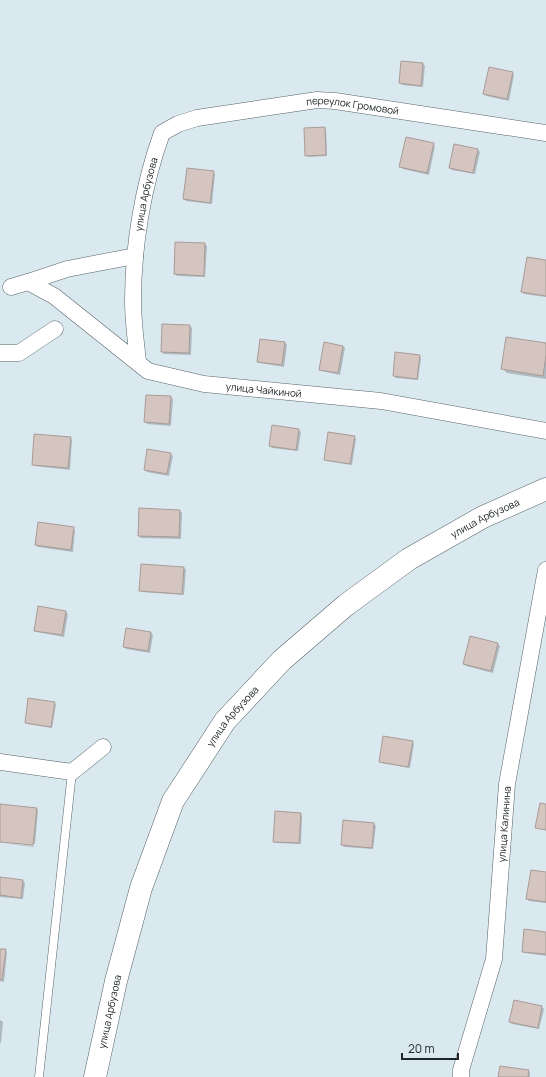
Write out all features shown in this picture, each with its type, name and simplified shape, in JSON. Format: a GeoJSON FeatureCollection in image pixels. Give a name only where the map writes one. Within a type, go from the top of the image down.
{"type":"FeatureCollection","features":[{"type":"Feature","properties":{"kind":"street","name":"переулок Громовой"},"geometry":{"type":"LineString","coordinates":[[162,133],[178,124],[197,118],[317,100],[335,101],[546,133]]}},
{"type":"Feature","properties":{"kind":"street","name":"улица Арбузова"},"geometry":{"type":"LineString","coordinates":[[138,362],[133,302],[135,256],[152,161],[162,133]]}},
{"type":"Feature","properties":{"kind":"street"},"geometry":{"type":"LineString","coordinates":[[11,287],[67,269],[135,256]]}},
{"type":"Feature","properties":{"kind":"street","name":"улица Чайкиной"},"geometry":{"type":"LineString","coordinates":[[28,282],[54,296],[148,371],[204,384],[381,401],[546,431]]}},
{"type":"Feature","properties":{"kind":"street"},"geometry":{"type":"LineString","coordinates":[[0,353],[19,353],[56,328]]}},
{"type":"Feature","properties":{"kind":"street","name":"улица Арбузова"},"geometry":{"type":"LineString","coordinates":[[95,1077],[116,981],[140,888],[173,801],[225,722],[282,660],[346,604],[410,559],[483,517],[546,489]]}},
{"type":"Feature","properties":{"kind":"street","name":"улица Калинина"},"geometry":{"type":"LineString","coordinates":[[461,1077],[494,959],[507,784],[546,570]]}},
{"type":"Feature","properties":{"kind":"street"},"geometry":{"type":"LineString","coordinates":[[0,762],[72,772],[103,746]]}},
{"type":"Feature","properties":{"kind":"lane"},"geometry":{"type":"LineString","coordinates":[[39,1077],[72,772]]}},
{"type":"Feature","properties":{"kind":"building"},"geometry":{"type":"Polygon","coordinates":[[[401,61],[423,63],[421,86],[399,83],[401,61]]]}},
{"type":"Feature","properties":{"kind":"building"},"geometry":{"type":"Polygon","coordinates":[[[489,67],[513,72],[507,99],[483,94],[489,67]]]}},
{"type":"Feature","properties":{"kind":"building"},"geometry":{"type":"Polygon","coordinates":[[[325,127],[326,155],[305,156],[304,128],[325,127]]]}},
{"type":"Feature","properties":{"kind":"building"},"geometry":{"type":"Polygon","coordinates":[[[406,137],[434,143],[427,173],[399,167],[406,137]]]}},
{"type":"Feature","properties":{"kind":"building"},"geometry":{"type":"Polygon","coordinates":[[[454,144],[478,149],[473,173],[449,168],[454,144]]]}},
{"type":"Feature","properties":{"kind":"building"},"geometry":{"type":"Polygon","coordinates":[[[187,168],[214,171],[210,203],[183,199],[187,168]]]}},
{"type":"Feature","properties":{"kind":"building"},"geometry":{"type":"Polygon","coordinates":[[[175,242],[205,243],[204,276],[174,274],[175,242]]]}},
{"type":"Feature","properties":{"kind":"building"},"geometry":{"type":"Polygon","coordinates":[[[527,257],[546,260],[546,296],[521,292],[527,257]]]}},
{"type":"Feature","properties":{"kind":"building"},"geometry":{"type":"Polygon","coordinates":[[[162,324],[190,325],[189,353],[161,352],[162,324]]]}},
{"type":"Feature","properties":{"kind":"building"},"geometry":{"type":"Polygon","coordinates":[[[506,337],[546,343],[543,376],[501,369],[506,337]]]}},
{"type":"Feature","properties":{"kind":"building"},"geometry":{"type":"Polygon","coordinates":[[[260,339],[285,342],[282,365],[257,362],[260,339]]]}},
{"type":"Feature","properties":{"kind":"building"},"geometry":{"type":"Polygon","coordinates":[[[324,342],[343,346],[338,373],[319,370],[324,342]]]}},
{"type":"Feature","properties":{"kind":"building"},"geometry":{"type":"Polygon","coordinates":[[[395,352],[420,355],[417,379],[393,376],[395,352]]]}},
{"type":"Feature","properties":{"kind":"building"},"geometry":{"type":"Polygon","coordinates":[[[146,395],[171,396],[169,424],[144,422],[146,395]]]}},
{"type":"Feature","properties":{"kind":"building"},"geometry":{"type":"Polygon","coordinates":[[[272,425],[299,429],[296,450],[269,446],[272,425]]]}},
{"type":"Feature","properties":{"kind":"building"},"geometry":{"type":"Polygon","coordinates":[[[328,432],[355,436],[350,464],[324,460],[328,432]]]}},
{"type":"Feature","properties":{"kind":"building"},"geometry":{"type":"Polygon","coordinates":[[[34,434],[71,437],[68,468],[32,465],[34,434]]]}},
{"type":"Feature","properties":{"kind":"building"},"geometry":{"type":"Polygon","coordinates":[[[147,449],[171,453],[167,474],[144,470],[147,449]]]}},
{"type":"Feature","properties":{"kind":"building"},"geometry":{"type":"Polygon","coordinates":[[[139,508],[180,510],[179,537],[138,536],[139,508]]]}},
{"type":"Feature","properties":{"kind":"building"},"geometry":{"type":"Polygon","coordinates":[[[38,522],[74,527],[71,550],[35,545],[38,522]]]}},
{"type":"Feature","properties":{"kind":"building"},"geometry":{"type":"Polygon","coordinates":[[[141,564],[184,567],[182,594],[139,591],[141,564]]]}},
{"type":"Feature","properties":{"kind":"building"},"geometry":{"type":"Polygon","coordinates":[[[38,606],[66,611],[62,635],[34,631],[38,606]]]}},
{"type":"Feature","properties":{"kind":"building"},"geometry":{"type":"Polygon","coordinates":[[[126,628],[151,632],[148,651],[123,647],[126,628]]]}},
{"type":"Feature","properties":{"kind":"building"},"geometry":{"type":"Polygon","coordinates":[[[470,636],[498,643],[491,671],[463,664],[470,636]]]}},
{"type":"Feature","properties":{"kind":"building"},"geometry":{"type":"Polygon","coordinates":[[[28,698],[55,702],[51,727],[25,723],[28,698]]]}},
{"type":"Feature","properties":{"kind":"building"},"geometry":{"type":"Polygon","coordinates":[[[383,736],[413,741],[408,767],[379,762],[383,736]]]}},
{"type":"Feature","properties":{"kind":"building"},"geometry":{"type":"Polygon","coordinates":[[[540,803],[546,804],[546,830],[535,828],[540,803]]]}},
{"type":"Feature","properties":{"kind":"building"},"geometry":{"type":"Polygon","coordinates":[[[0,804],[37,808],[33,845],[0,842],[0,804]]]}},
{"type":"Feature","properties":{"kind":"building"},"geometry":{"type":"Polygon","coordinates":[[[275,811],[301,813],[299,843],[273,842],[275,811]]]}},
{"type":"Feature","properties":{"kind":"building"},"geometry":{"type":"Polygon","coordinates":[[[343,820],[374,823],[372,848],[341,845],[343,820]]]}},
{"type":"Feature","properties":{"kind":"building"},"geometry":{"type":"Polygon","coordinates":[[[531,870],[546,872],[546,902],[526,899],[531,870]]]}},
{"type":"Feature","properties":{"kind":"building"},"geometry":{"type":"Polygon","coordinates":[[[0,877],[23,880],[21,898],[0,895],[0,877]]]}},
{"type":"Feature","properties":{"kind":"building"},"geometry":{"type":"Polygon","coordinates":[[[524,929],[546,932],[546,954],[522,952],[524,929]]]}},
{"type":"Feature","properties":{"kind":"building"},"geometry":{"type":"Polygon","coordinates":[[[0,949],[6,949],[2,980],[0,980],[0,949]]]}},
{"type":"Feature","properties":{"kind":"building"},"geometry":{"type":"Polygon","coordinates":[[[514,1000],[542,1006],[538,1028],[509,1022],[514,1000]]]}},
{"type":"Feature","properties":{"kind":"building"},"geometry":{"type":"Polygon","coordinates":[[[500,1066],[529,1070],[528,1077],[498,1077],[500,1066]]]}}]}
